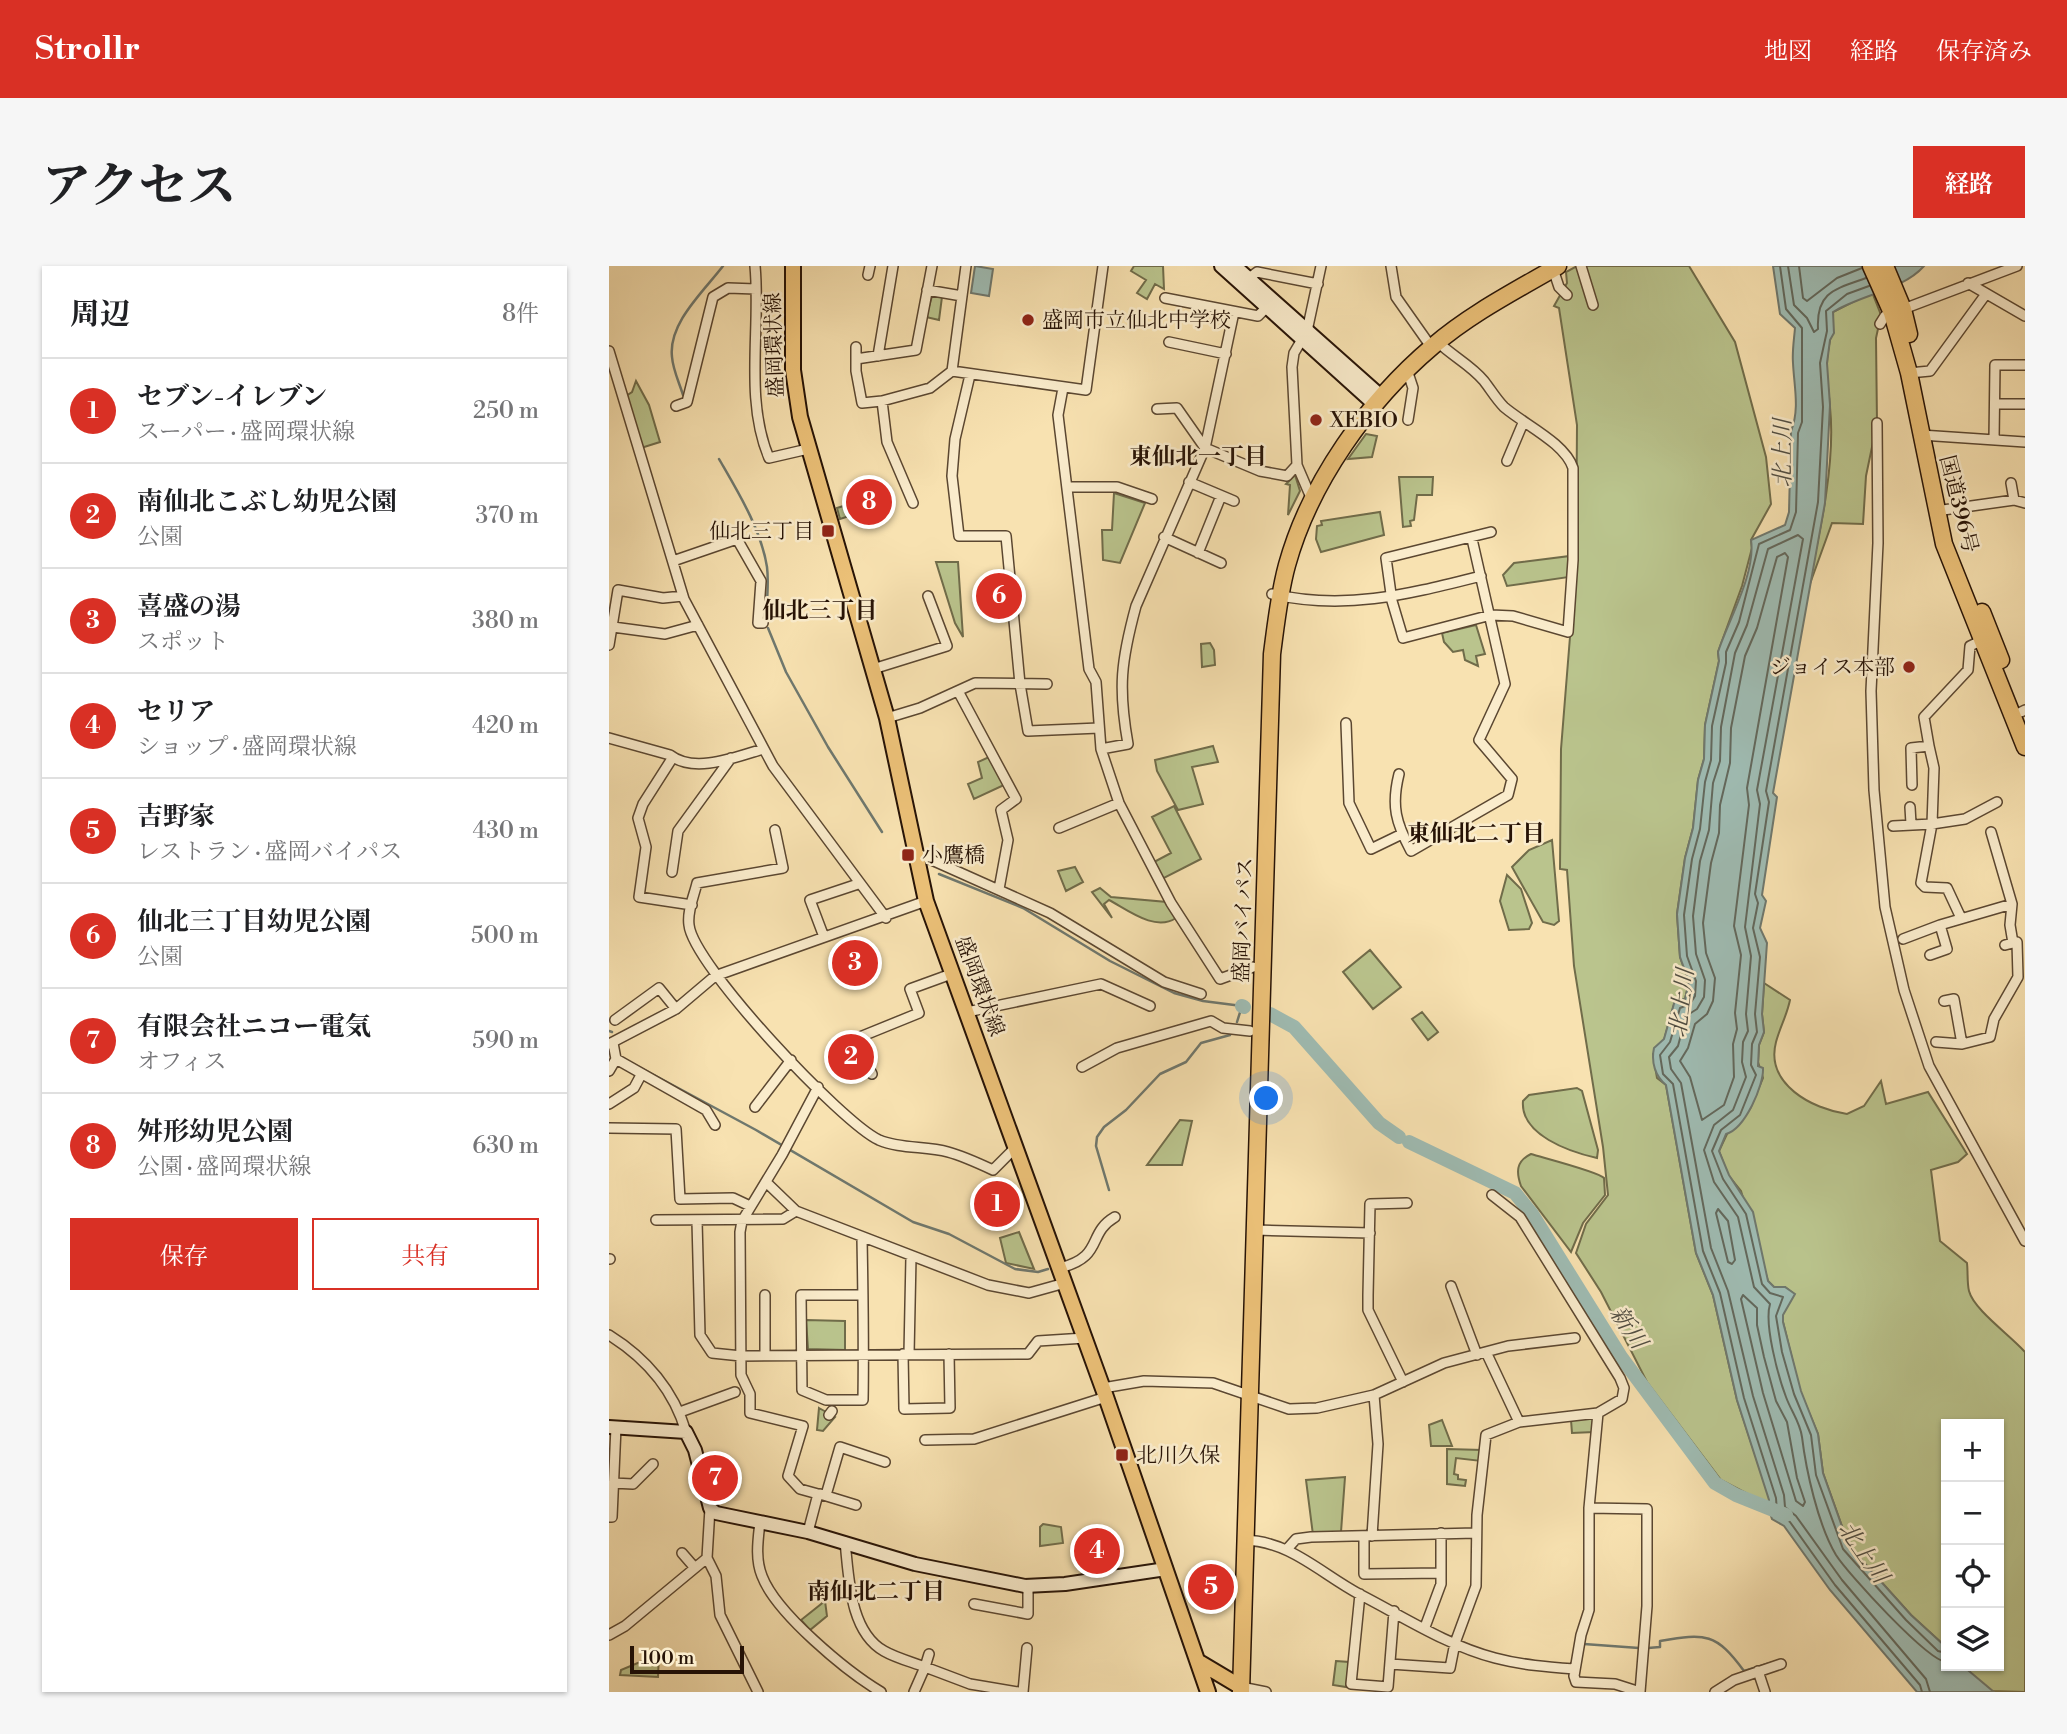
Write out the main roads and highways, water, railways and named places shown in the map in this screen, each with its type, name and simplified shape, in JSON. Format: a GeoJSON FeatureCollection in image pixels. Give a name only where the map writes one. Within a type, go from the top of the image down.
{"type":"FeatureCollection","features":[{"type":"Feature","properties":{"kind":"highway","name":"国道396号"},"geometry":{"type":"LineString","coordinates":[[1871,266],[1892,310],[1913,373],[1941,511],[1953,537],[2025,747]]}},
{"type":"Feature","properties":{"kind":"highway","name":"国道396号"},"geometry":{"type":"LineString","coordinates":[[1885,266],[1892,310]]}},
{"type":"Feature","properties":{"kind":"highway","name":"盛岡バイパス"},"geometry":{"type":"LineString","coordinates":[[1237,1689],[1241,1392],[1262,652],[1286,543],[1309,493],[1375,398],[1432,341],[1551,269]]}},
{"type":"Feature","properties":{"kind":"highway","name":"盛岡バイパス"},"geometry":{"type":"LineString","coordinates":[[1237,1689],[1244,1540],[1241,1392],[1255,1230],[1276,595],[1307,513],[1338,457],[1375,398],[1407,370],[1432,341]]}},
{"type":"Feature","properties":{"kind":"highway","name":"国道396号"},"geometry":{"type":"LineString","coordinates":[[1987,638],[2024,714]]}},
{"type":"Feature","properties":{"kind":"main road","name":"盛岡環状線"},"geometry":{"type":"LineString","coordinates":[[793,266],[793,370],[808,449],[887,718],[926,901],[1106,1391],[1208,1692]]}},
{"type":"Feature","properties":{"kind":"main road"},"geometry":{"type":"LineString","coordinates":[[1199,1662],[1237,1689]]}},
{"type":"Feature","properties":{"kind":"water"},"geometry":{"type":"Polygon","coordinates":[[[975,266],[993,269],[989,296],[971,293],[975,266]]]}},
{"type":"Feature","properties":{"kind":"water","name":"北上川"},"geometry":{"type":"Polygon","coordinates":[[[1773,266],[1924,266],[1905,281],[1833,312],[1834,333],[1830,340],[1827,363],[1830,405],[1825,503],[1773,793],[1777,797],[1762,895],[1766,901],[1760,928],[1767,943],[1762,1014],[1764,1032],[1759,1045],[1758,1066],[1763,1068],[1762,1076],[1752,1106],[1740,1124],[1726,1134],[1719,1151],[1729,1175],[1753,1212],[1768,1281],[1774,1287],[1785,1287],[1795,1294],[1783,1315],[1783,1322],[1801,1391],[1818,1434],[1823,1473],[1849,1546],[1911,1615],[1941,1642],[1941,1671],[1969,1671],[1994,1692],[1917,1692],[1830,1590],[1784,1526],[1772,1519],[1767,1504],[1769,1500],[1737,1400],[1713,1295],[1696,1253],[1666,1085],[1659,1077],[1654,1063],[1654,1048],[1664,1039],[1675,1000],[1685,999],[1689,982],[1680,957],[1677,914],[1685,858],[1693,828],[1698,780],[1704,759],[1705,725],[1719,661],[1718,652],[1745,582],[1751,540],[1785,525],[1789,512],[1791,431],[1796,406],[1793,359],[1795,328],[1780,314],[1773,266]]]}},
{"type":"Feature","properties":{"kind":"waterway"},"geometry":{"type":"LineString","coordinates":[[683,395],[675,371],[672,344],[681,320],[723,266]]}},
{"type":"Feature","properties":{"kind":"waterway"},"geometry":{"type":"LineString","coordinates":[[719,459],[760,539],[768,579],[766,616]]}},
{"type":"Feature","properties":{"kind":"waterway"},"geometry":{"type":"LineString","coordinates":[[768,628],[786,672],[828,747],[882,832]]}},
{"type":"Feature","properties":{"kind":"waterway"},"geometry":{"type":"LineString","coordinates":[[939,874],[1023,908],[1110,961],[1174,993],[1203,1001],[1242,1006],[1237,1022]]}},
{"type":"Feature","properties":{"kind":"waterway","name":"新川"},"geometry":{"type":"LineString","coordinates":[[1270,1014],[1294,1027],[1379,1123],[1399,1137]]}},
{"type":"Feature","properties":{"kind":"waterway"},"geometry":{"type":"LineString","coordinates":[[1109,1190],[1096,1146],[1097,1137],[1104,1127],[1126,1110],[1160,1074],[1186,1062],[1201,1043],[1230,1035]]}},
{"type":"Feature","properties":{"kind":"waterway"},"geometry":{"type":"LineString","coordinates":[[628,1061],[756,1130],[913,1222],[949,1234],[1015,1269],[1038,1272],[1048,1269]]}},
{"type":"Feature","properties":{"kind":"waterway","name":"新川"},"geometry":{"type":"LineString","coordinates":[[1409,1142],[1515,1193],[1532,1214],[1621,1357],[1715,1483],[1736,1495],[1786,1515]]}},
{"type":"Feature","properties":{"kind":"waterway"},"geometry":{"type":"LineString","coordinates":[[1648,1648],[1660,1647],[1660,1641],[1699,1637],[1709,1639],[1726,1649],[1744,1671],[1777,1661]]}},
{"type":"Feature","properties":{"kind":"waterway"},"geometry":{"type":"LineString","coordinates":[[1584,1644],[1639,1648]]}},
{"type":"Feature","properties":{"kind":"place","name":"盛岡市立仙北中学校"},"geometry":{"type":"Point","coordinates":[1028,320]}},
{"type":"Feature","properties":{"kind":"place","name":"XEBIO"},"geometry":{"type":"Point","coordinates":[1316,420]}},
{"type":"Feature","properties":{"kind":"place","name":"舛形幼児公園"},"geometry":{"type":"Point","coordinates":[869,502]}},
{"type":"Feature","properties":{"kind":"place","name":"仙北三丁目"},"geometry":{"type":"Point","coordinates":[828,531]}},
{"type":"Feature","properties":{"kind":"place","name":"仙北三丁目幼児公園"},"geometry":{"type":"Point","coordinates":[999,596]}},
{"type":"Feature","properties":{"kind":"place","name":"ジョイス本部"},"geometry":{"type":"Point","coordinates":[1909,667]}},
{"type":"Feature","properties":{"kind":"place","name":"小鷹橋"},"geometry":{"type":"Point","coordinates":[908,855]}},
{"type":"Feature","properties":{"kind":"place","name":"喜盛の湯"},"geometry":{"type":"Point","coordinates":[855,963]}},
{"type":"Feature","properties":{"kind":"place","name":"南仙北こぶし幼児公園"},"geometry":{"type":"Point","coordinates":[851,1057]}},
{"type":"Feature","properties":{"kind":"place","name":"セブン-イレブン"},"geometry":{"type":"Point","coordinates":[997,1204]}},
{"type":"Feature","properties":{"kind":"place","name":"北川久保"},"geometry":{"type":"Point","coordinates":[1122,1455]}},
{"type":"Feature","properties":{"kind":"place","name":"有限会社ニコー電気"},"geometry":{"type":"Point","coordinates":[715,1478]}},
{"type":"Feature","properties":{"kind":"place","name":"セリア"},"geometry":{"type":"Point","coordinates":[1097,1551]}},
{"type":"Feature","properties":{"kind":"place","name":"吉野家"},"geometry":{"type":"Point","coordinates":[1211,1587]}},
{"type":"Feature","properties":{"kind":"district","name":"東仙北一丁目"},"geometry":{"type":"Point","coordinates":[1198,456]}},
{"type":"Feature","properties":{"kind":"district","name":"仙北三丁目"},"geometry":{"type":"Point","coordinates":[820,610]}},
{"type":"Feature","properties":{"kind":"district","name":"東仙北二丁目"},"geometry":{"type":"Point","coordinates":[1476,833]}},
{"type":"Feature","properties":{"kind":"district","name":"南仙北二丁目"},"geometry":{"type":"Point","coordinates":[876,1591]}}]}
